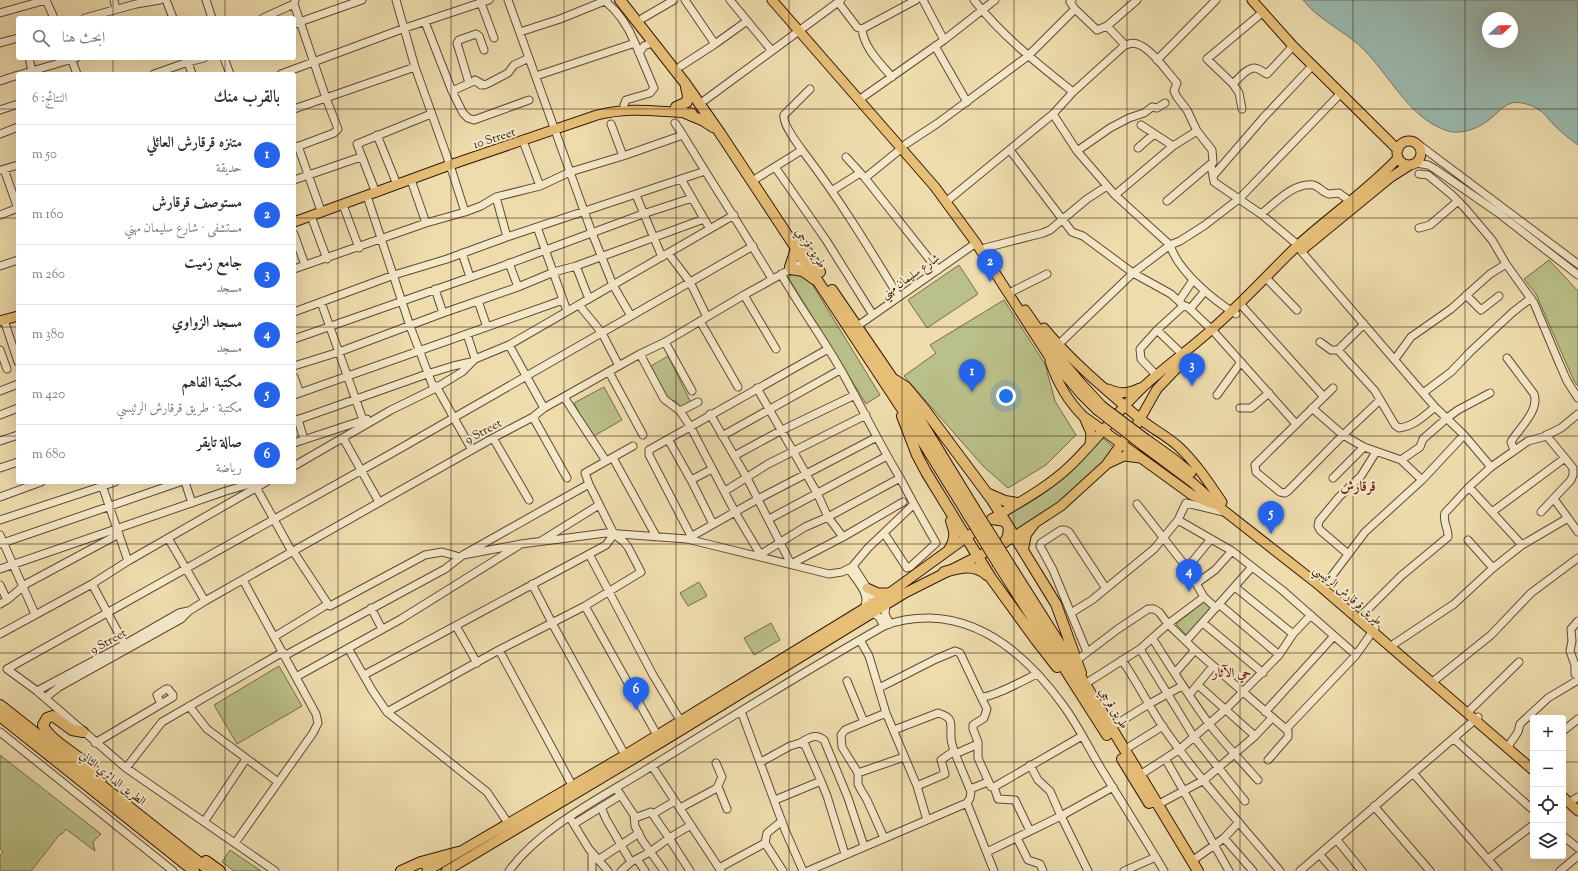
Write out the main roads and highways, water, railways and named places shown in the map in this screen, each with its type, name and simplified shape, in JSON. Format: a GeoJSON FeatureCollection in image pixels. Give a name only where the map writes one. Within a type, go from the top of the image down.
{"type":"FeatureCollection","features":[{"type":"Feature","properties":{"kind":"highway","name":"طريق قرجي"},"geometry":{"type":"LineString","coordinates":[[620,0],[705,107],[757,178],[821,285],[973,515],[1140,775],[1191,866]]}},
{"type":"Feature","properties":{"kind":"highway","name":"طريق قرجي"},"geometry":{"type":"LineString","coordinates":[[628,0],[681,66],[720,133],[796,249],[806,258],[856,327],[925,429],[973,515]]}},
{"type":"Feature","properties":{"kind":"highway"},"geometry":{"type":"LineString","coordinates":[[685,83],[688,96],[687,102],[680,110],[704,120],[720,133]]}},
{"type":"Feature","properties":{"kind":"highway"},"geometry":{"type":"LineString","coordinates":[[796,249],[787,270],[798,270],[807,273],[821,285]]}},
{"type":"Feature","properties":{"kind":"highway"},"geometry":{"type":"LineString","coordinates":[[890,377],[906,387],[926,410],[988,493],[1002,520],[1008,536],[1005,542]]}},
{"type":"Feature","properties":{"kind":"highway"},"geometry":{"type":"LineString","coordinates":[[894,396],[917,455],[951,513],[974,546],[990,578]]}},
{"type":"Feature","properties":{"kind":"highway"},"geometry":{"type":"LineString","coordinates":[[988,493],[1005,501],[1017,503]]}},
{"type":"Feature","properties":{"kind":"highway"},"geometry":{"type":"LineString","coordinates":[[950,548],[955,533],[950,517],[951,513]]}},
{"type":"Feature","properties":{"kind":"highway"},"geometry":{"type":"LineString","coordinates":[[1002,520],[1015,536],[1056,604],[1078,660],[1080,682]]}},
{"type":"Feature","properties":{"kind":"highway"},"geometry":{"type":"LineString","coordinates":[[1023,549],[1026,534],[1033,524]]}},
{"type":"Feature","properties":{"kind":"highway"},"geometry":{"type":"LineString","coordinates":[[944,572],[962,567],[973,567],[985,573],[1062,672],[1080,682]]}},
{"type":"Feature","properties":{"kind":"highway","name":"طريق قرجي"},"geometry":{"type":"LineString","coordinates":[[1080,682],[1191,866],[1198,871]]}},
{"type":"Feature","properties":{"kind":"highway","name":"الطريق الدائري الثاني"},"geometry":{"type":"LineString","coordinates":[[0,705],[210,871]]}},
{"type":"Feature","properties":{"kind":"highway","name":"الطريق الدائري الثاني"},"geometry":{"type":"LineString","coordinates":[[0,716],[194,871]]}},
{"type":"Feature","properties":{"kind":"highway"},"geometry":{"type":"LineString","coordinates":[[83,732],[72,730],[53,716],[47,718],[43,725],[44,728],[55,738],[98,775],[106,789]]}},
{"type":"Feature","properties":{"kind":"highway"},"geometry":{"type":"LineString","coordinates":[[171,841],[199,856],[220,871]]}},
{"type":"Feature","properties":{"kind":"highway"},"geometry":{"type":"LineString","coordinates":[[401,871],[421,862],[458,852]]}},
{"type":"Feature","properties":{"kind":"highway"},"geometry":{"type":"LineString","coordinates":[[421,862],[427,865],[428,870]]}},
{"type":"Feature","properties":{"kind":"main road"},"geometry":{"type":"LineString","coordinates":[[772,0],[863,97],[949,200],[985,248],[1053,350],[1100,408]]}},
{"type":"Feature","properties":{"kind":"main road"},"geometry":{"type":"LineString","coordinates":[[779,0],[800,29],[904,146]]}},
{"type":"Feature","properties":{"kind":"main road"},"geometry":{"type":"LineString","coordinates":[[1252,0],[1293,46],[1341,93],[1398,154],[1403,163],[1413,164]]}},
{"type":"Feature","properties":{"kind":"main road","name":"10 Street"},"geometry":{"type":"LineString","coordinates":[[296,221],[343,205],[396,182],[449,163],[523,141],[606,108],[644,104],[680,110]]}},
{"type":"Feature","properties":{"kind":"main road","name":"10 Street"},"geometry":{"type":"LineString","coordinates":[[296,216],[411,180],[465,154],[485,150],[597,115],[622,110],[680,110],[705,107]]}},
{"type":"Feature","properties":{"kind":"main road"},"geometry":{"type":"LineString","coordinates":[[428,870],[625,755],[680,720],[868,613],[886,605],[944,572],[1002,520],[1017,503],[1051,482],[1069,467],[1104,428],[1131,414],[1150,401],[1163,381],[1214,332],[1233,313],[1300,248],[1351,202],[1389,174],[1413,164],[1422,154],[1418,144],[1411,141],[1404,142],[1389,174],[1358,206],[1300,248],[1270,282],[1243,307],[1233,313]]}},
{"type":"Feature","properties":{"kind":"main road"},"geometry":{"type":"LineString","coordinates":[[949,200],[1048,355],[1081,394],[1100,408]]}},
{"type":"Feature","properties":{"kind":"main road"},"geometry":{"type":"LineString","coordinates":[[1,319],[16,314]]}},
{"type":"Feature","properties":{"kind":"main road"},"geometry":{"type":"LineString","coordinates":[[1028,314],[1037,320],[1075,363],[1131,414],[1161,432],[1178,446],[1192,462],[1220,504]]}},
{"type":"Feature","properties":{"kind":"main road"},"geometry":{"type":"LineString","coordinates":[[1,319],[16,316]]}},
{"type":"Feature","properties":{"kind":"main road"},"geometry":{"type":"LineString","coordinates":[[1103,387],[1122,393],[1130,393],[1142,387],[1214,332]]}},
{"type":"Feature","properties":{"kind":"main road"},"geometry":{"type":"LineString","coordinates":[[1048,355],[1059,385],[1074,407],[1083,416],[1104,428],[1112,437],[1123,441],[1144,459],[1192,494],[1220,504]]}},
{"type":"Feature","properties":{"kind":"main road"},"geometry":{"type":"LineString","coordinates":[[446,871],[868,613],[876,602],[950,548],[1005,542],[1060,506],[1106,465],[1123,441],[1131,414],[1142,387]]}},
{"type":"Feature","properties":{"kind":"main road"},"geometry":{"type":"LineString","coordinates":[[1150,401],[1151,417],[1161,432]]}},
{"type":"Feature","properties":{"kind":"main road","name":"طريق قرقارش الرئيسي"},"geometry":{"type":"LineString","coordinates":[[1100,408],[1144,442],[1174,459],[1228,513],[1373,630],[1530,767]]}},
{"type":"Feature","properties":{"kind":"main road"},"geometry":{"type":"LineString","coordinates":[[1083,416],[1091,433],[1089,446]]}},
{"type":"Feature","properties":{"kind":"main road"},"geometry":{"type":"LineString","coordinates":[[1106,465],[1124,456],[1144,459]]}},
{"type":"Feature","properties":{"kind":"main road","name":"طريق قرقارش الرئيسي"},"geometry":{"type":"LineString","coordinates":[[1220,504],[1325,585],[1361,616],[1373,630],[1394,644],[1470,710],[1476,719],[1530,763]]}},
{"type":"Feature","properties":{"kind":"main road"},"geometry":{"type":"LineString","coordinates":[[867,588],[878,593],[891,592]]}},
{"type":"Feature","properties":{"kind":"main road"},"geometry":{"type":"LineString","coordinates":[[1566,793],[1576,800]]}},
{"type":"Feature","properties":{"kind":"main road"},"geometry":{"type":"LineString","coordinates":[[546,800],[551,808]]}},
{"type":"Feature","properties":{"kind":"main road"},"geometry":{"type":"LineString","coordinates":[[1566,801],[1578,811]]}},
{"type":"Feature","properties":{"kind":"water"},"geometry":{"type":"Polygon","coordinates":[[[1303,0],[1578,0],[1578,145],[1558,129],[1540,111],[1532,106],[1522,103],[1509,104],[1486,122],[1470,130],[1453,132],[1434,125],[1421,116],[1410,105],[1370,56],[1359,45],[1316,13],[1303,0]]]}},
{"type":"Feature","properties":{"kind":"place","name":"مستوصف قرقارش"},"geometry":{"type":"Point","coordinates":[990,282]}},
{"type":"Feature","properties":{"kind":"place","name":"جامع زميت"},"geometry":{"type":"Point","coordinates":[1192,386]}},
{"type":"Feature","properties":{"kind":"place","name":"متنزه قرقارش العائلي"},"geometry":{"type":"Point","coordinates":[972,392]}},
{"type":"Feature","properties":{"kind":"place","name":"مكتبة الفاهم"},"geometry":{"type":"Point","coordinates":[1271,534]}},
{"type":"Feature","properties":{"kind":"place","name":"مسجد الزواوي"},"geometry":{"type":"Point","coordinates":[1189,592]}},
{"type":"Feature","properties":{"kind":"place","name":"صالة تايقر"},"geometry":{"type":"Point","coordinates":[636,710]}},
{"type":"Feature","properties":{"kind":"district","name":"قرقارش"},"geometry":{"type":"Point","coordinates":[1358,486]}},
{"type":"Feature","properties":{"kind":"district","name":"حي الآثار"},"geometry":{"type":"Point","coordinates":[1232,672]}}]}
